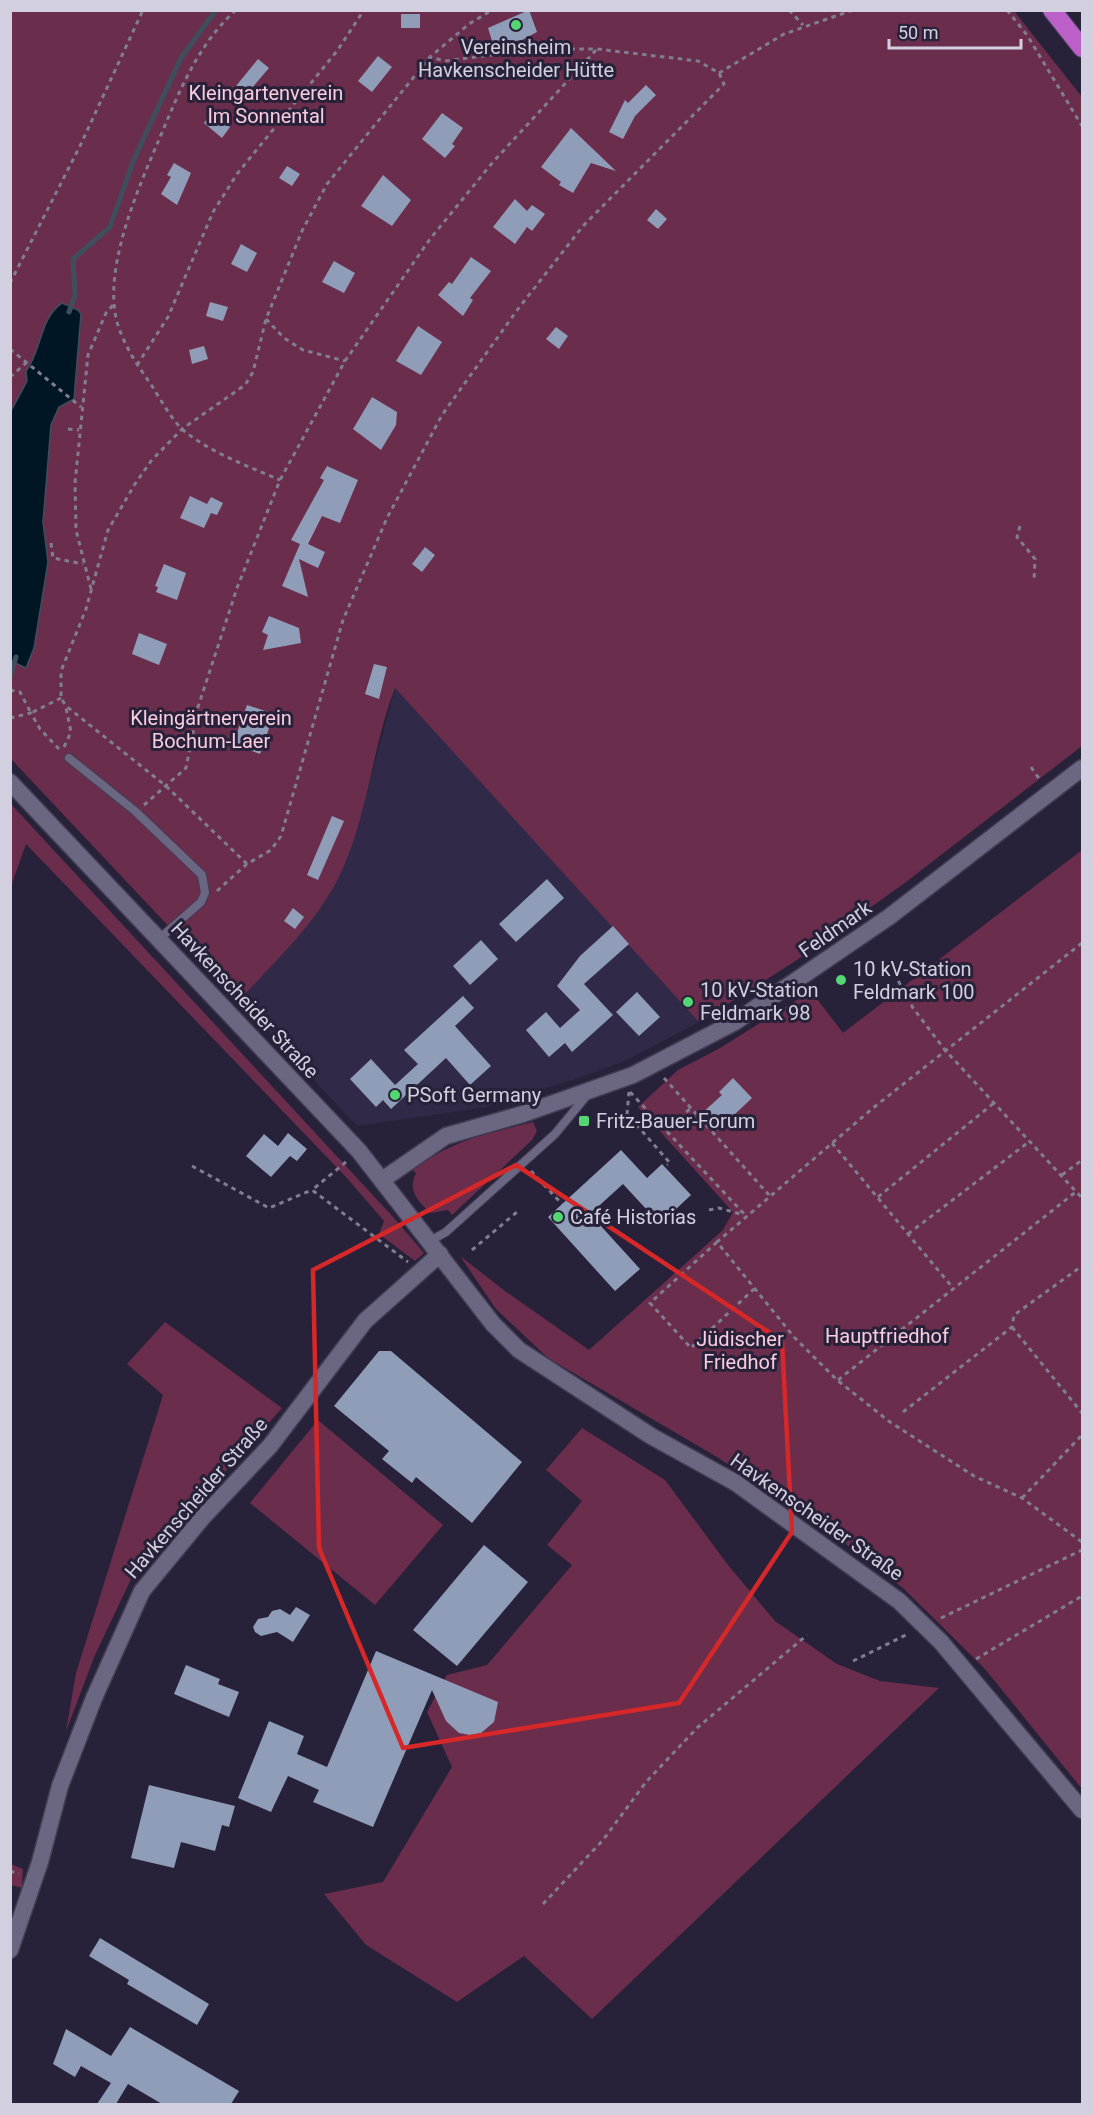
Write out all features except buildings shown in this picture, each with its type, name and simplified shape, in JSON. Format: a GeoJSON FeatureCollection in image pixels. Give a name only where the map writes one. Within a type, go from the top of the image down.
{"type":"FeatureCollection","features":[{"type":"Feature","properties":{"kind":"highway"},"geometry":{"type":"LineString","coordinates":[[1052,10],[1083,48]]}},
{"type":"Feature","properties":{"kind":"street","name":"Feldmark"},"geometry":{"type":"LineString","coordinates":[[382,1180],[446,1136],[591,1092],[631,1083],[653,1065],[735,1022],[888,917],[1083,768]]}},
{"type":"Feature","properties":{"kind":"street","name":"Havkenscheider Straße"},"geometry":{"type":"LineString","coordinates":[[10,782],[359,1151],[492,1324],[519,1350],[538,1366],[651,1436],[736,1483],[899,1601],[941,1642],[1083,1810]]}},
{"type":"Feature","properties":{"kind":"street","name":"Havkenscheider Straße"},"geometry":{"type":"LineString","coordinates":[[10,1950],[40,1862],[60,1786],[94,1698],[142,1591],[203,1517],[270,1446],[365,1321],[421,1272],[435,1248]]}},
{"type":"Feature","properties":{"kind":"lane"},"geometry":{"type":"LineString","coordinates":[[69,758],[197,867],[205,884],[201,902],[159,939]]}},
{"type":"Feature","properties":{"kind":"lane","name":"Feldmark"},"geometry":{"type":"LineString","coordinates":[[435,1248],[446,1232],[555,1134],[591,1092]]}},
{"type":"Feature","properties":{"kind":"path"},"geometry":{"type":"LineString","coordinates":[[10,283],[75,156],[143,10]]}},
{"type":"Feature","properties":{"kind":"path"},"geometry":{"type":"LineString","coordinates":[[236,10],[209,40],[193,64],[147,167],[132,207],[120,251],[114,304],[124,341],[137,365],[182,429],[217,452],[280,480]]}},
{"type":"Feature","properties":{"kind":"path"},"geometry":{"type":"LineString","coordinates":[[137,365],[168,317],[213,212],[237,174],[337,51],[364,10]]}},
{"type":"Feature","properties":{"kind":"path"},"geometry":{"type":"LineString","coordinates":[[247,864],[166,786],[66,705],[61,698],[61,671],[91,591],[108,530],[151,461],[182,429],[244,385],[253,372],[266,319],[302,231],[327,184],[430,57],[469,24],[492,10]]}},
{"type":"Feature","properties":{"kind":"path"},"geometry":{"type":"LineString","coordinates":[[789,10],[803,26]]}},
{"type":"Feature","properties":{"kind":"path"},"geometry":{"type":"LineString","coordinates":[[719,73],[803,26],[853,10]]}},
{"type":"Feature","properties":{"kind":"path"},"geometry":{"type":"LineString","coordinates":[[1007,10],[1027,35],[1083,126]]}},
{"type":"Feature","properties":{"kind":"path"},"geometry":{"type":"LineString","coordinates":[[201,902],[247,864],[271,850],[286,825],[314,715],[343,620],[387,518],[442,415],[518,309],[583,226],[724,84],[719,73],[698,61],[597,49],[538,50],[445,61],[430,57]]}},
{"type":"Feature","properties":{"kind":"path"},"geometry":{"type":"LineString","coordinates":[[135,812],[186,768],[198,707],[237,588],[280,480],[345,361],[436,231],[493,162],[597,49]]}},
{"type":"Feature","properties":{"kind":"path"},"geometry":{"type":"LineString","coordinates":[[91,591],[83,564],[74,506],[79,430],[88,355],[106,313],[114,304]]}},
{"type":"Feature","properties":{"kind":"path"},"geometry":{"type":"LineString","coordinates":[[266,319],[284,338],[303,350],[345,361]]}},
{"type":"Feature","properties":{"kind":"path"},"geometry":{"type":"LineString","coordinates":[[10,349],[82,408]]}},
{"type":"Feature","properties":{"kind":"path"},"geometry":{"type":"LineString","coordinates":[[10,377],[26,363]]}},
{"type":"Feature","properties":{"kind":"path"},"geometry":{"type":"LineString","coordinates":[[68,429],[79,430]]}},
{"type":"Feature","properties":{"kind":"path"},"geometry":{"type":"LineString","coordinates":[[1020,526],[1017,537],[1035,560],[1035,580]]}},
{"type":"Feature","properties":{"kind":"path"},"geometry":{"type":"LineString","coordinates":[[51,543],[53,558],[83,564]]}},
{"type":"Feature","properties":{"kind":"path"},"geometry":{"type":"LineString","coordinates":[[10,690],[20,692],[40,729],[69,758]]}},
{"type":"Feature","properties":{"kind":"path"},"geometry":{"type":"LineString","coordinates":[[10,718],[31,713],[61,698]]}},
{"type":"Feature","properties":{"kind":"path"},"geometry":{"type":"LineString","coordinates":[[61,751],[71,732],[66,705]]}},
{"type":"Feature","properties":{"kind":"path"},"geometry":{"type":"LineString","coordinates":[[754,1289],[692,1348],[650,1303],[769,1195],[945,1050],[1083,943]]}},
{"type":"Feature","properties":{"kind":"path"},"geometry":{"type":"LineString","coordinates":[[894,973],[913,1008],[945,1050],[1083,1198]]}},
{"type":"Feature","properties":{"kind":"path"},"geometry":{"type":"LineString","coordinates":[[653,1065],[769,1195]]}},
{"type":"Feature","properties":{"kind":"path"},"geometry":{"type":"LineString","coordinates":[[631,1083],[666,1130],[746,1216]]}},
{"type":"Feature","properties":{"kind":"path"},"geometry":{"type":"LineString","coordinates":[[631,1083],[627,1114],[670,1163],[667,1166]]}},
{"type":"Feature","properties":{"kind":"path"},"geometry":{"type":"LineString","coordinates":[[878,1197],[994,1103]]}},
{"type":"Feature","properties":{"kind":"path"},"geometry":{"type":"LineString","coordinates":[[666,1130],[691,1108]]}},
{"type":"Feature","properties":{"kind":"path"},"geometry":{"type":"LineString","coordinates":[[908,1234],[1030,1141]]}},
{"type":"Feature","properties":{"kind":"path"},"geometry":{"type":"LineString","coordinates":[[832,1143],[953,1288]]}},
{"type":"Feature","properties":{"kind":"path"},"geometry":{"type":"LineString","coordinates":[[192,1166],[269,1208],[312,1190],[359,1151]]}},
{"type":"Feature","properties":{"kind":"path"},"geometry":{"type":"LineString","coordinates":[[1062,1175],[1083,1160]]}},
{"type":"Feature","properties":{"kind":"path"},"geometry":{"type":"LineString","coordinates":[[531,1172],[562,1204]]}},
{"type":"Feature","properties":{"kind":"path"},"geometry":{"type":"LineString","coordinates":[[312,1190],[421,1272]]}},
{"type":"Feature","properties":{"kind":"path"},"geometry":{"type":"LineString","coordinates":[[837,1380],[1077,1191]]}},
{"type":"Feature","properties":{"kind":"path"},"geometry":{"type":"LineString","coordinates":[[709,1210],[719,1208],[746,1216]]}},
{"type":"Feature","properties":{"kind":"path"},"geometry":{"type":"LineString","coordinates":[[472,1250],[517,1212]]}},
{"type":"Feature","properties":{"kind":"path"},"geometry":{"type":"LineString","coordinates":[[717,1242],[794,1337],[837,1380],[890,1422],[965,1470],[1022,1498],[1083,1542]]}},
{"type":"Feature","properties":{"kind":"path"},"geometry":{"type":"LineString","coordinates":[[903,1412],[1012,1327],[1014,1315],[1083,1266]]}},
{"type":"Feature","properties":{"kind":"path"},"geometry":{"type":"LineString","coordinates":[[1012,1327],[1083,1413]]}},
{"type":"Feature","properties":{"kind":"path"},"geometry":{"type":"LineString","coordinates":[[1022,1498],[1083,1435]]}},
{"type":"Feature","properties":{"kind":"path"},"geometry":{"type":"LineString","coordinates":[[934,1621],[1083,1550]]}},
{"type":"Feature","properties":{"kind":"path"},"geometry":{"type":"LineString","coordinates":[[962,1667],[1083,1596]]}},
{"type":"Feature","properties":{"kind":"path"},"geometry":{"type":"LineString","coordinates":[[853,1661],[914,1631]]}},
{"type":"Feature","properties":{"kind":"path"},"geometry":{"type":"LineString","coordinates":[[543,1904],[603,1840],[646,1782],[698,1728],[807,1635]]}},
{"type":"Feature","properties":{"kind":"highlighted area"},"geometry":{"type":"Polygon","coordinates":[[[516,1165],[782,1341],[792,1532],[679,1703],[403,1748],[319,1548],[313,1270],[516,1165]]]}},
{"type":"Feature","properties":{"kind":"shaded area"},"geometry":{"type":"Polygon","coordinates":[[[395,688],[568,876],[797,960],[699,1022],[629,1059],[588,1075],[487,1107],[357,1126],[239,1001],[323,904],[342,867],[356,832],[395,688]]]}},
{"type":"Feature","properties":{"kind":"green space"},"geometry":{"type":"Polygon","coordinates":[[[11,11],[1014,11],[1082,97],[1082,746],[906,882],[797,960],[699,1022],[395,688],[358,826],[338,880],[304,929],[239,1001],[11,759],[11,11]]]}},
{"type":"Feature","properties":{"kind":"green space"},"geometry":{"type":"Polygon","coordinates":[[[11,804],[424,1253],[415,1261],[379,1234],[384,1221],[346,1177],[26,844],[11,886],[11,804]]]}},
{"type":"Feature","properties":{"kind":"green space","name":"Hauptfriedhof"},"geometry":{"type":"Polygon","coordinates":[[[1082,850],[1082,1789],[985,1669],[903,1588],[843,1542],[717,1457],[548,1358],[496,1309],[460,1256],[589,1350],[723,1230],[733,1212],[638,1107],[678,1070],[720,1048],[811,991],[843,1033],[1082,850]]]}},
{"type":"Feature","properties":{"kind":"green space"},"geometry":{"type":"Polygon","coordinates":[[[533,1122],[537,1131],[532,1140],[452,1215],[448,1210],[431,1213],[418,1200],[413,1190],[416,1173],[412,1170],[442,1151],[470,1139],[533,1122]]]}},
{"type":"Feature","properties":{"kind":"green space"},"geometry":{"type":"Polygon","coordinates":[[[165,1322],[282,1408],[133,1575],[95,1655],[66,1731],[76,1673],[163,1395],[127,1364],[165,1322]]]}},
{"type":"Feature","properties":{"kind":"green space"},"geometry":{"type":"Polygon","coordinates":[[[318,1420],[443,1525],[375,1605],[250,1503],[318,1420]]]}},
{"type":"Feature","properties":{"kind":"green space"},"geometry":{"type":"Polygon","coordinates":[[[582,1428],[665,1480],[728,1565],[775,1621],[837,1664],[880,1681],[939,1688],[592,2019],[524,1956],[457,2002],[366,1945],[324,1894],[383,1882],[452,1767],[427,1712],[447,1675],[487,1665],[572,1565],[547,1545],[582,1501],[546,1470],[582,1428]]]}},
{"type":"Feature","properties":{"kind":"green space"},"geometry":{"type":"Polygon","coordinates":[[[11,1864],[23,1869],[22,1888],[11,1885],[11,1864]]]}},
{"type":"Feature","properties":{"kind":"water"},"geometry":{"type":"Polygon","coordinates":[[[62,303],[78,310],[81,314],[74,399],[59,407],[51,425],[43,522],[48,562],[34,648],[26,668],[11,661],[11,411],[27,381],[26,371],[35,355],[49,317],[62,303]]]}},
{"type":"Feature","properties":{"kind":"waterway"},"geometry":{"type":"LineString","coordinates":[[69,312],[75,296],[73,259],[110,227],[134,159],[181,58],[216,10]]}},
{"type":"Feature","properties":{"kind":"waterway"},"geometry":{"type":"LineString","coordinates":[[10,677],[16,657]]}},
{"type":"Feature","properties":{"kind":"place","name":"Vereinsheim Havkenscheider Hütte"},"geometry":{"type":"Point","coordinates":[516,25]}},
{"type":"Feature","properties":{"kind":"place","name":"10 kV-Station Feldmark 100"},"geometry":{"type":"Point","coordinates":[841,980]}},
{"type":"Feature","properties":{"kind":"place","name":"10 kV-Station Feldmark 98"},"geometry":{"type":"Point","coordinates":[688,1002]}},
{"type":"Feature","properties":{"kind":"place","name":"PSoft Germany"},"geometry":{"type":"Point","coordinates":[395,1095]}},
{"type":"Feature","properties":{"kind":"place","name":"Fritz-Bauer-Forum"},"geometry":{"type":"Point","coordinates":[584,1121]}},
{"type":"Feature","properties":{"kind":"place","name":"Café Historias"},"geometry":{"type":"Point","coordinates":[558,1217]}},
{"type":"Feature","properties":{"kind":"park label","name":"Kleingartenverein Im Sonnental"},"geometry":{"type":"Point","coordinates":[266,104]}},
{"type":"Feature","properties":{"kind":"park label","name":"Kleingärtnerverein Bochum-Laer"},"geometry":{"type":"Point","coordinates":[211,730]}},
{"type":"Feature","properties":{"kind":"park label","name":"Jüdischer Friedhof"},"geometry":{"type":"Point","coordinates":[740,1350]}}]}
